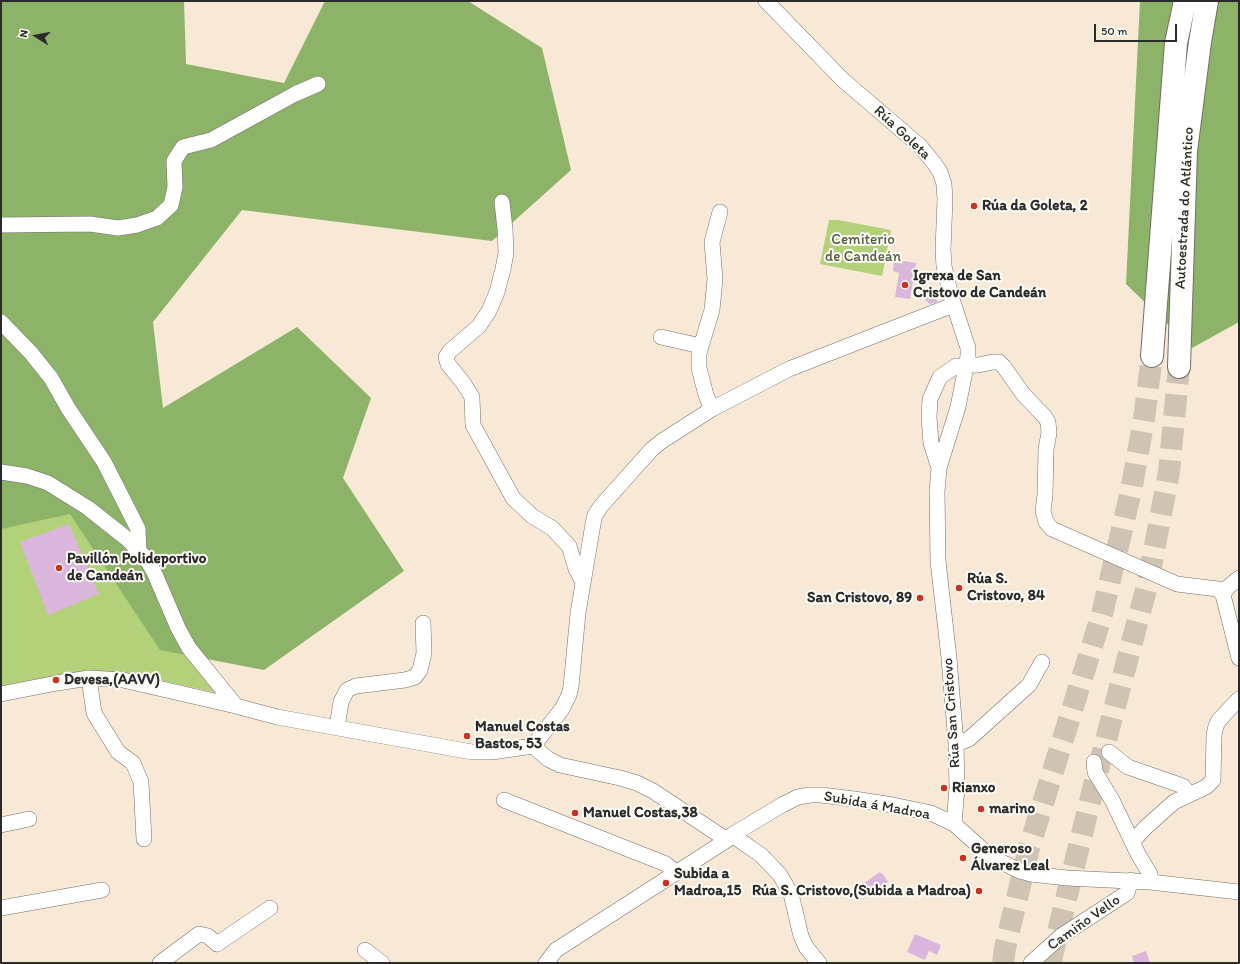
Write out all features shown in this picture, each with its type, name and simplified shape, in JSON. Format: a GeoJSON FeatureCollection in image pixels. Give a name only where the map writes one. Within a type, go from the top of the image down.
{"type":"FeatureCollection","features":[{"type":"Feature","properties":{"kind":"highway","name":"Autoestrada do Atlántico"},"geometry":{"type":"LineString","coordinates":[[1152,356],[1176,43],[1185,1]]}},
{"type":"Feature","properties":{"kind":"highway","name":"Autoestrada do Atlántico"},"geometry":{"type":"LineString","coordinates":[[1179,367],[1186,151],[1200,42],[1207,1]]}},
{"type":"Feature","properties":{"kind":"street","name":"Rúa Goleta"},"geometry":{"type":"LineString","coordinates":[[766,1],[843,80],[920,146],[940,172],[944,184],[945,198],[943,258],[953,305]]}},
{"type":"Feature","properties":{"kind":"street"},"geometry":{"type":"LineString","coordinates":[[1,225],[90,224],[118,228],[137,225],[157,218],[171,205],[175,187],[174,161],[184,147],[211,140],[295,94],[318,84]]}},
{"type":"Feature","properties":{"kind":"street"},"geometry":{"type":"LineString","coordinates":[[502,202],[506,253],[497,292],[489,311],[479,326],[450,352],[446,358],[448,364],[472,397],[473,425],[513,498],[532,516],[552,528],[569,546],[576,569],[583,582]]}},
{"type":"Feature","properties":{"kind":"street"},"geometry":{"type":"LineString","coordinates":[[712,409],[706,395],[699,368],[699,353],[712,310],[715,279],[712,242],[720,212]]}},
{"type":"Feature","properties":{"kind":"street","name":"Rúa San Cristovo"},"geometry":{"type":"LineString","coordinates":[[953,305],[968,348],[967,365],[958,407],[939,468],[937,523],[938,562],[949,658],[956,744],[957,787],[954,824]]}},
{"type":"Feature","properties":{"kind":"street"},"geometry":{"type":"LineString","coordinates":[[1,694],[89,678],[123,680],[277,717],[472,752],[492,752],[533,746],[562,709],[569,695],[578,613],[595,515],[601,506],[652,449],[712,409],[789,370],[953,305]]}},
{"type":"Feature","properties":{"kind":"street"},"geometry":{"type":"LineString","coordinates":[[1,322],[31,353],[51,378],[68,408],[104,462],[138,529],[139,551]]}},
{"type":"Feature","properties":{"kind":"street"},"geometry":{"type":"LineString","coordinates":[[661,337],[701,346]]}},
{"type":"Feature","properties":{"kind":"street"},"geometry":{"type":"LineString","coordinates":[[967,365],[999,362],[1023,394],[1045,416],[1048,422],[1049,433],[1046,449],[1045,495],[1043,511],[1046,522],[1052,529],[1177,584],[1218,589],[1223,595],[1239,658]]}},
{"type":"Feature","properties":{"kind":"street","name":"Rúa San Cristovo"},"geometry":{"type":"LineString","coordinates":[[939,468],[932,443],[929,417],[930,399],[940,377],[956,366],[967,365]]}},
{"type":"Feature","properties":{"kind":"street"},"geometry":{"type":"LineString","coordinates":[[1,472],[27,476],[48,483],[88,508],[126,538],[146,558],[154,572],[178,628],[189,648],[236,706]]}},
{"type":"Feature","properties":{"kind":"street"},"geometry":{"type":"LineString","coordinates":[[1223,595],[1227,588],[1239,578]]}},
{"type":"Feature","properties":{"kind":"street"},"geometry":{"type":"LineString","coordinates":[[337,727],[341,702],[347,690],[356,686],[405,680],[415,676],[420,670],[424,653],[423,623]]}},
{"type":"Feature","properties":{"kind":"street"},"geometry":{"type":"LineString","coordinates":[[956,744],[969,739],[1029,685],[1042,662]]}},
{"type":"Feature","properties":{"kind":"street"},"geometry":{"type":"LineString","coordinates":[[89,678],[94,713],[118,752],[133,764],[141,782],[144,839]]}},
{"type":"Feature","properties":{"kind":"street"},"geometry":{"type":"LineString","coordinates":[[1132,842],[1146,827],[1174,802],[1206,787],[1213,780],[1214,735],[1216,726],[1239,699]]}},
{"type":"Feature","properties":{"kind":"street"},"geometry":{"type":"LineString","coordinates":[[533,746],[548,759],[560,765],[637,783],[730,837],[739,840],[761,855],[780,875],[791,894],[801,936],[806,947],[819,963]]}},
{"type":"Feature","properties":{"kind":"street"},"geometry":{"type":"LineString","coordinates":[[1109,752],[1128,767],[1183,786],[1189,794]]}},
{"type":"Feature","properties":{"kind":"street"},"geometry":{"type":"LineString","coordinates":[[1094,762],[1095,772],[1112,800],[1132,842],[1150,874],[1150,882]]}},
{"type":"Feature","properties":{"kind":"street","name":"Subida á Madroa"},"geometry":{"type":"LineString","coordinates":[[546,963],[556,950],[730,837],[782,805],[798,797],[820,795],[893,805],[931,813],[954,824]]}},
{"type":"Feature","properties":{"kind":"street"},"geometry":{"type":"LineString","coordinates":[[504,800],[666,864],[676,873]]}},
{"type":"Feature","properties":{"kind":"street"},"geometry":{"type":"LineString","coordinates":[[1,825],[29,819]]}},
{"type":"Feature","properties":{"kind":"street"},"geometry":{"type":"LineString","coordinates":[[954,824],[991,857],[1020,871],[1046,877],[1131,880],[1239,892]]}},
{"type":"Feature","properties":{"kind":"street","name":"Camiño Vello"},"geometry":{"type":"LineString","coordinates":[[1031,963],[1061,936],[1127,893],[1131,880]]}},
{"type":"Feature","properties":{"kind":"street"},"geometry":{"type":"LineString","coordinates":[[1,908],[102,890]]}},
{"type":"Feature","properties":{"kind":"street"},"geometry":{"type":"LineString","coordinates":[[160,963],[199,934],[208,936],[217,944],[270,908]]}},
{"type":"Feature","properties":{"kind":"street"},"geometry":{"type":"LineString","coordinates":[[365,950],[382,963]]}},
{"type":"Feature","properties":{"kind":"green space"},"geometry":{"type":"Polygon","coordinates":[[[1,1],[184,1],[186,64],[284,83],[325,1],[468,1],[542,48],[571,170],[492,241],[242,210],[153,322],[163,408],[297,327],[371,398],[343,478],[404,571],[264,670],[160,650],[70,514],[1,529],[1,1]]]}},
{"type":"Feature","properties":{"kind":"green space"},"geometry":{"type":"Polygon","coordinates":[[[1140,1],[1239,1],[1239,322],[1192,348],[1126,284],[1140,1]]]}},
{"type":"Feature","properties":{"kind":"green space","name":"Cemiterio de Candeán"},"geometry":{"type":"Polygon","coordinates":[[[829,220],[838,220],[891,230],[882,276],[820,264],[829,220]]]}},
{"type":"Feature","properties":{"kind":"green space"},"geometry":{"type":"Polygon","coordinates":[[[1,479],[76,505],[218,693],[145,677],[56,680],[1,695],[1,479]]]}},
{"type":"Feature","properties":{"kind":"building","name":"Igrexa de San Cristovo de Candeán"},"geometry":{"type":"Polygon","coordinates":[[[903,261],[916,263],[910,299],[895,297],[899,273],[893,271],[894,262],[902,264],[903,261]]]}},
{"type":"Feature","properties":{"kind":"building"},"geometry":{"type":"Polygon","coordinates":[[[929,293],[934,293],[937,296],[937,302],[930,304],[923,298],[929,293]]]}},
{"type":"Feature","properties":{"kind":"building","name":"Pavillón Polideportivo de Candeán"},"geometry":{"type":"Polygon","coordinates":[[[69,524],[99,594],[48,615],[20,542],[69,524]]]}},
{"type":"Feature","properties":{"kind":"building"},"geometry":{"type":"Polygon","coordinates":[[[880,872],[888,882],[872,894],[864,883],[880,872]]]}},
{"type":"Feature","properties":{"kind":"building"},"geometry":{"type":"Polygon","coordinates":[[[915,934],[941,945],[937,955],[929,951],[925,960],[907,952],[915,934]]]}},
{"type":"Feature","properties":{"kind":"building"},"geometry":{"type":"Polygon","coordinates":[[[1146,951],[1150,963],[1134,963],[1132,956],[1146,951]]]}},
{"type":"Feature","properties":{"kind":"tunnel"},"geometry":{"type":"LineString","coordinates":[[1003,963],[1005,948],[1029,848],[1102,614],[1131,491],[1144,419],[1152,356]]}},
{"type":"Feature","properties":{"kind":"tunnel"},"geometry":{"type":"LineString","coordinates":[[1051,963],[1094,785],[1148,582],[1169,472],[1179,367]]}},
{"type":"Feature","properties":{"kind":"place","name":"Rúa da Goleta, 2"},"geometry":{"type":"Point","coordinates":[974,206]}},
{"type":"Feature","properties":{"kind":"place","name":"Igrexa de San Cristovo de Candeán"},"geometry":{"type":"Point","coordinates":[905,285]}},
{"type":"Feature","properties":{"kind":"place","name":"Pavillón Polideportivo de Candeán"},"geometry":{"type":"Point","coordinates":[59,568]}},
{"type":"Feature","properties":{"kind":"place","name":"Rúa S. Cristovo, 84"},"geometry":{"type":"Point","coordinates":[959,588]}},
{"type":"Feature","properties":{"kind":"place","name":"San Cristovo, 89"},"geometry":{"type":"Point","coordinates":[920,598]}},
{"type":"Feature","properties":{"kind":"place","name":"Devesa,(AAVV)"},"geometry":{"type":"Point","coordinates":[56,680]}},
{"type":"Feature","properties":{"kind":"place","name":"Manuel Costas Bastos, 53"},"geometry":{"type":"Point","coordinates":[467,736]}},
{"type":"Feature","properties":{"kind":"place","name":"Rianxo"},"geometry":{"type":"Point","coordinates":[944,788]}},
{"type":"Feature","properties":{"kind":"place","name":"marino"},"geometry":{"type":"Point","coordinates":[981,809]}},
{"type":"Feature","properties":{"kind":"place","name":"Manuel Costas,38"},"geometry":{"type":"Point","coordinates":[575,813]}},
{"type":"Feature","properties":{"kind":"place","name":"Generoso Álvarez Leal"},"geometry":{"type":"Point","coordinates":[963,858]}},
{"type":"Feature","properties":{"kind":"place","name":"Subida a Madroa,15"},"geometry":{"type":"Point","coordinates":[666,883]}},
{"type":"Feature","properties":{"kind":"place","name":"Rúa S. Cristovo,(Subida a Madroa)"},"geometry":{"type":"Point","coordinates":[979,891]}}]}
